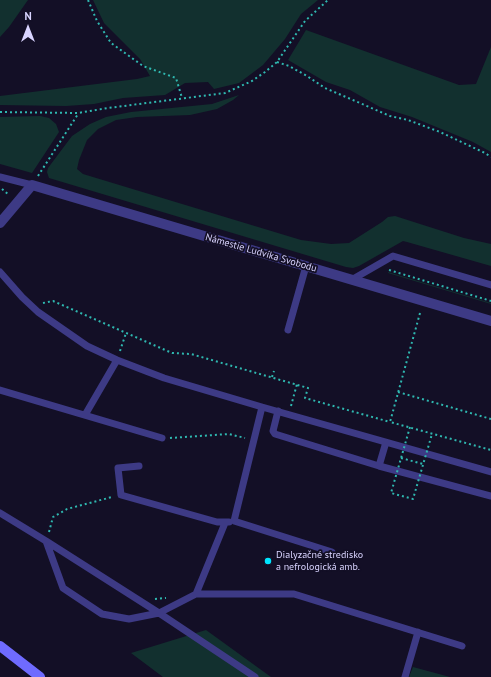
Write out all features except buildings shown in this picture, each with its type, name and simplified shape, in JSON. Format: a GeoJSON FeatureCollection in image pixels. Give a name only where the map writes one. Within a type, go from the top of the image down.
{"type":"FeatureCollection","features":[{"type":"Feature","properties":{"kind":"main road"},"geometry":{"type":"LineString","coordinates":[[0,646],[40,677]]}},
{"type":"Feature","properties":{"kind":"street"},"geometry":{"type":"LineString","coordinates":[[0,223],[32,185]]}},
{"type":"Feature","properties":{"kind":"street","name":"Námestie Ludvíka Svobodu"},"geometry":{"type":"LineString","coordinates":[[32,185],[491,321]]}},
{"type":"Feature","properties":{"kind":"lane"},"geometry":{"type":"LineString","coordinates":[[0,176],[32,185]]}},
{"type":"Feature","properties":{"kind":"lane"},"geometry":{"type":"LineString","coordinates":[[353,279],[373,266],[393,256],[491,285]]}},
{"type":"Feature","properties":{"kind":"lane"},"geometry":{"type":"LineString","coordinates":[[288,330],[306,266]]}},
{"type":"Feature","properties":{"kind":"lane"},"geometry":{"type":"LineString","coordinates":[[0,272],[38,312],[87,346],[117,360],[164,378],[491,472]]}},
{"type":"Feature","properties":{"kind":"lane"},"geometry":{"type":"LineString","coordinates":[[86,415],[117,360]]}},
{"type":"Feature","properties":{"kind":"lane"},"geometry":{"type":"LineString","coordinates":[[0,390],[162,438]]}},
{"type":"Feature","properties":{"kind":"lane"},"geometry":{"type":"LineString","coordinates":[[234,521],[262,407]]}},
{"type":"Feature","properties":{"kind":"lane"},"geometry":{"type":"LineString","coordinates":[[278,411],[273,431],[275,434],[379,466],[491,496]]}},
{"type":"Feature","properties":{"kind":"lane"},"geometry":{"type":"LineString","coordinates":[[379,466],[386,442]]}},
{"type":"Feature","properties":{"kind":"lane"},"geometry":{"type":"LineString","coordinates":[[139,466],[118,468],[121,495],[217,522],[226,523],[234,521],[332,552]]}},
{"type":"Feature","properties":{"kind":"lane"},"geometry":{"type":"LineString","coordinates":[[0,513],[159,613],[255,677]]}},
{"type":"Feature","properties":{"kind":"lane"},"geometry":{"type":"LineString","coordinates":[[196,594],[226,523]]}},
{"type":"Feature","properties":{"kind":"lane"},"geometry":{"type":"LineString","coordinates":[[46,541],[63,588],[102,614],[128,619],[159,613],[196,594],[294,594],[462,646]]}},
{"type":"Feature","properties":{"kind":"lane"},"geometry":{"type":"LineString","coordinates":[[405,677],[418,632]]}},
{"type":"Feature","properties":{"kind":"path"},"geometry":{"type":"LineString","coordinates":[[88,0],[97,21],[112,43],[143,66],[176,78],[182,98]]}},
{"type":"Feature","properties":{"kind":"path"},"geometry":{"type":"LineString","coordinates":[[0,112],[78,114],[116,107],[225,93],[240,87],[277,62],[305,21],[328,0]]}},
{"type":"Feature","properties":{"kind":"path"},"geometry":{"type":"LineString","coordinates":[[277,62],[290,66],[325,88],[390,116],[408,120],[440,132],[491,157]]}},
{"type":"Feature","properties":{"kind":"path"},"geometry":{"type":"LineString","coordinates":[[32,185],[78,114]]}},
{"type":"Feature","properties":{"kind":"path"},"geometry":{"type":"LineString","coordinates":[[373,266],[491,301]]}},
{"type":"Feature","properties":{"kind":"path"},"geometry":{"type":"LineString","coordinates":[[32,306],[53,301],[172,353],[191,354],[297,384],[308,388],[305,398],[491,450]]}},
{"type":"Feature","properties":{"kind":"path"},"geometry":{"type":"LineString","coordinates":[[390,422],[420,313]]}},
{"type":"Feature","properties":{"kind":"path"},"geometry":{"type":"LineString","coordinates":[[117,360],[126,333]]}},
{"type":"Feature","properties":{"kind":"path"},"geometry":{"type":"LineString","coordinates":[[272,377],[274,371]]}},
{"type":"Feature","properties":{"kind":"path"},"geometry":{"type":"LineString","coordinates":[[288,414],[297,384]]}},
{"type":"Feature","properties":{"kind":"path"},"geometry":{"type":"LineString","coordinates":[[398,392],[491,419]]}},
{"type":"Feature","properties":{"kind":"path"},"geometry":{"type":"LineString","coordinates":[[410,427],[391,493],[413,499],[432,434]]}},
{"type":"Feature","properties":{"kind":"path"},"geometry":{"type":"LineString","coordinates":[[162,438],[229,434],[254,440]]}},
{"type":"Feature","properties":{"kind":"path"},"geometry":{"type":"LineString","coordinates":[[401,458],[423,464]]}},
{"type":"Feature","properties":{"kind":"path"},"geometry":{"type":"LineString","coordinates":[[46,541],[54,517],[67,509],[121,495]]}},
{"type":"Feature","properties":{"kind":"green space"},"geometry":{"type":"Polygon","coordinates":[[[0,0],[28,0],[0,37],[0,0]]]}},
{"type":"Feature","properties":{"kind":"green space"},"geometry":{"type":"Polygon","coordinates":[[[93,0],[318,0],[301,14],[285,39],[263,65],[239,83],[214,89],[208,82],[185,83],[165,95],[123,98],[94,104],[66,106],[0,105],[0,96],[137,79],[150,76],[140,59],[104,23],[93,0]]]}},
{"type":"Feature","properties":{"kind":"green space"},"geometry":{"type":"Polygon","coordinates":[[[306,30],[459,85],[476,84],[491,47],[491,152],[473,142],[412,117],[380,107],[350,90],[326,82],[288,60],[306,30]]]}},
{"type":"Feature","properties":{"kind":"green space"},"geometry":{"type":"Polygon","coordinates":[[[239,95],[217,109],[190,115],[137,117],[116,120],[98,129],[87,140],[77,169],[83,174],[301,240],[331,244],[349,243],[388,217],[395,216],[464,238],[491,244],[491,266],[403,241],[359,266],[353,268],[346,267],[49,178],[47,172],[48,168],[72,136],[90,124],[106,117],[131,112],[212,104],[239,95]]]}},
{"type":"Feature","properties":{"kind":"green space"},"geometry":{"type":"Polygon","coordinates":[[[40,116],[49,118],[56,124],[59,132],[32,173],[0,164],[0,117],[40,116]]]}},
{"type":"Feature","properties":{"kind":"green space"},"geometry":{"type":"Polygon","coordinates":[[[388,273],[491,303],[491,304],[388,273]]]}},
{"type":"Feature","properties":{"kind":"green space"},"geometry":{"type":"Polygon","coordinates":[[[206,630],[271,677],[163,677],[131,653],[206,630]]]}},
{"type":"Feature","properties":{"kind":"green space"},"geometry":{"type":"Polygon","coordinates":[[[413,667],[450,677],[409,677],[413,667]]]}},
{"type":"Feature","properties":{"kind":"place","name":"Dialyzačné stredisko a nefrologická amb."},"geometry":{"type":"Point","coordinates":[268,561]}}]}
